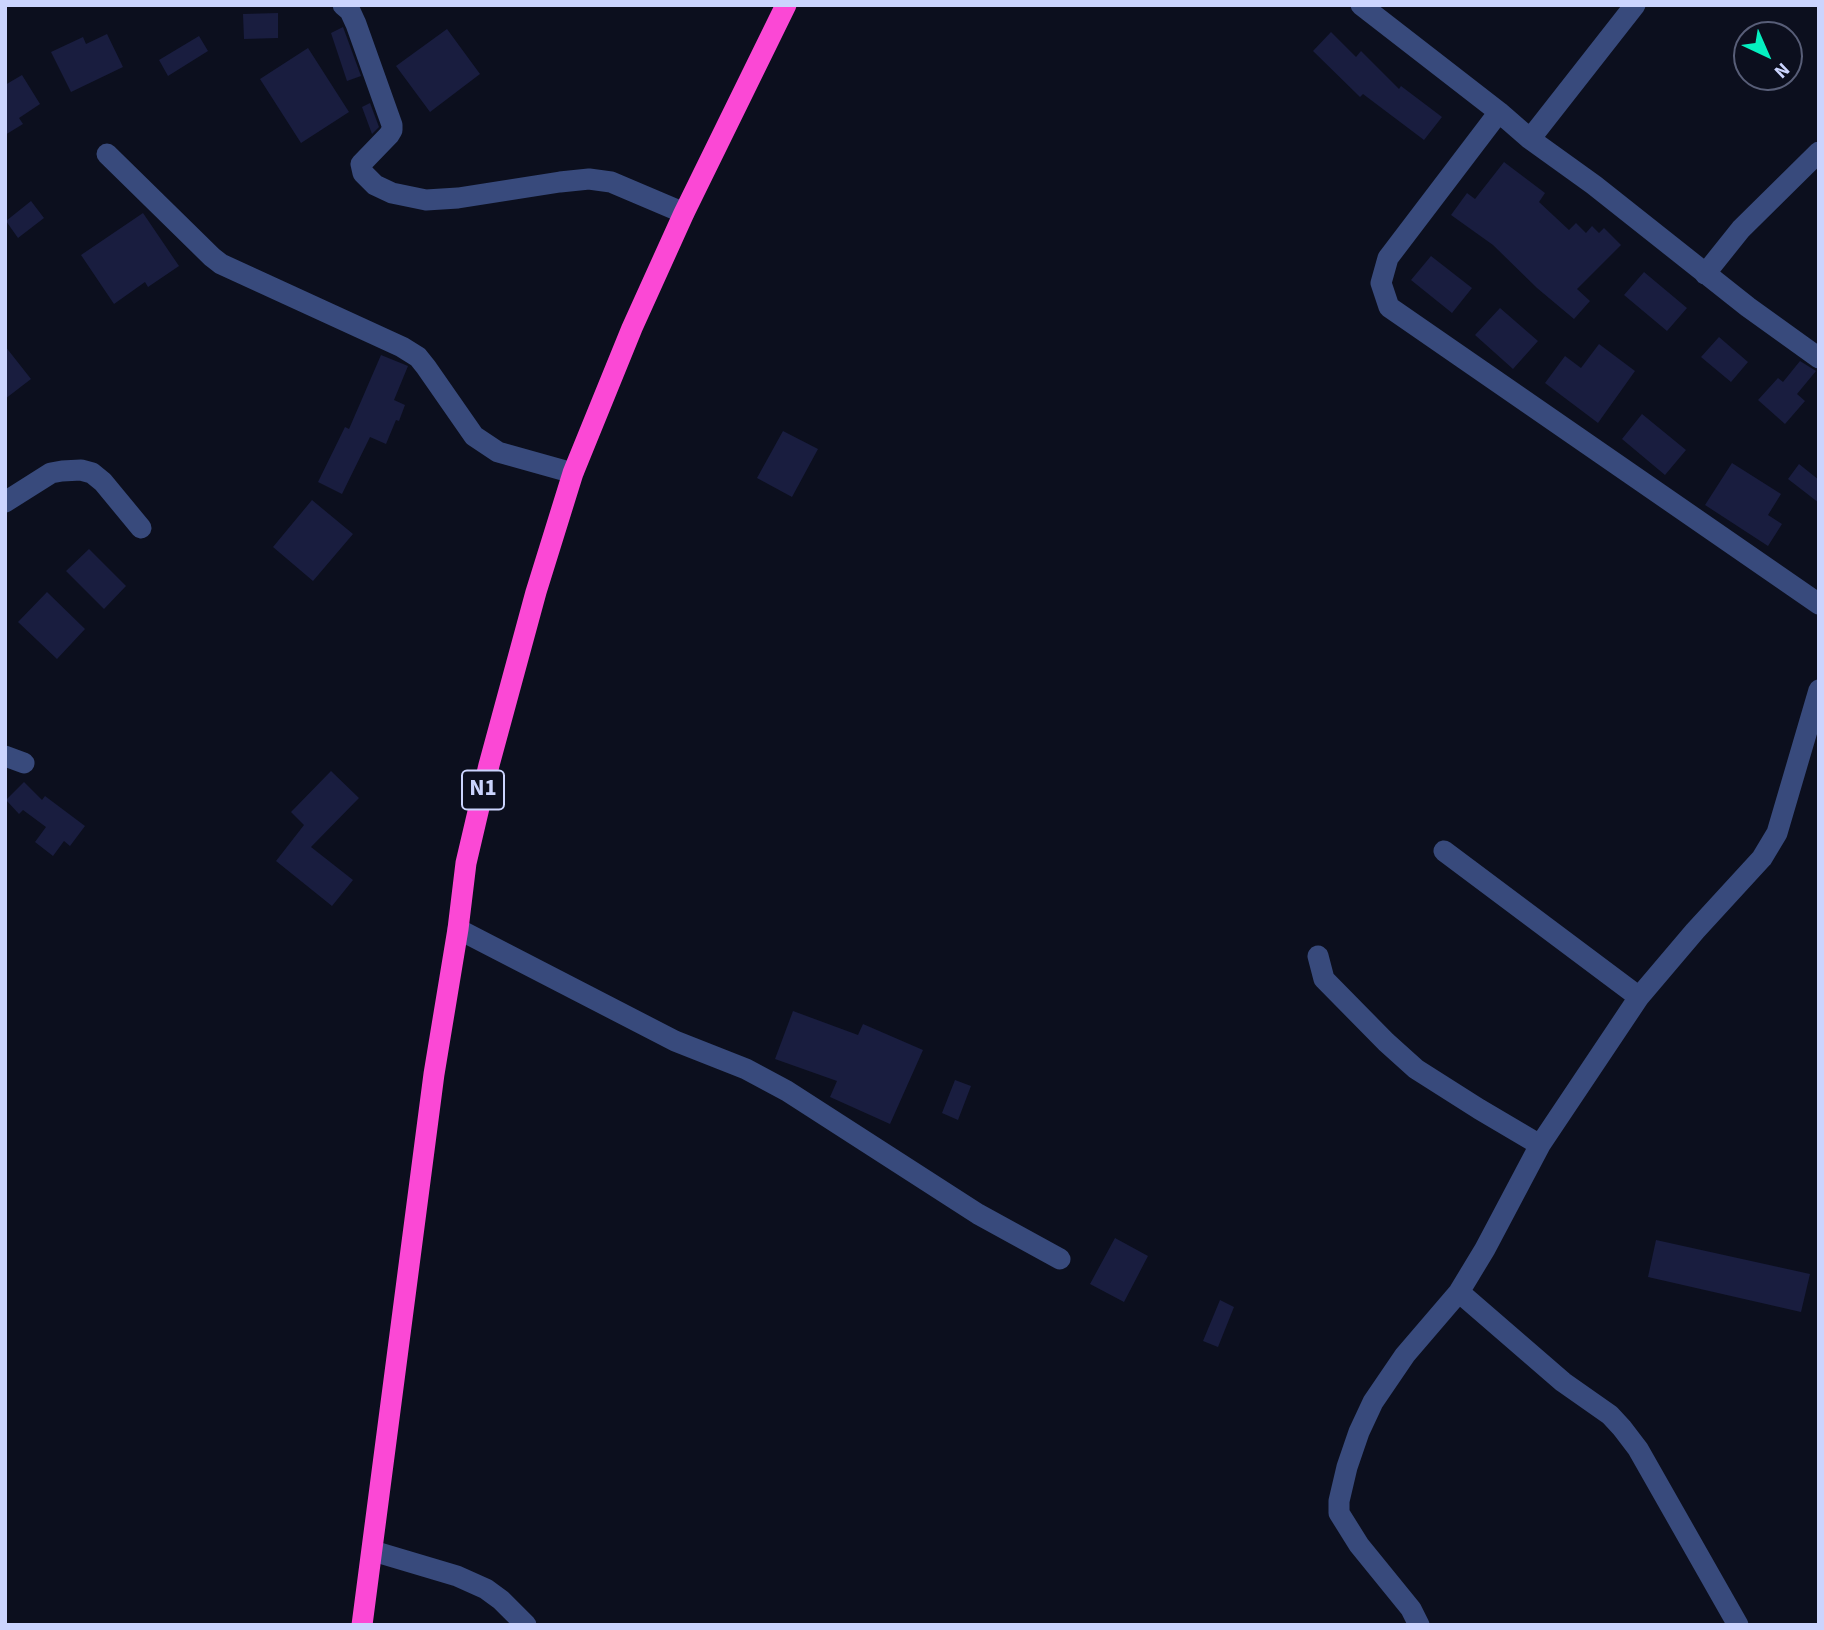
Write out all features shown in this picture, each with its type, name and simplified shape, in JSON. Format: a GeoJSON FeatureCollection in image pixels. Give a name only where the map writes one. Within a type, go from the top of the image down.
{"type":"FeatureCollection","features":[{"type":"Feature","properties":{"kind":"highway","name":"N1"},"geometry":{"type":"LineString","coordinates":[[362,1625],[434,1074],[466,863],[489,765],[536,592],[573,473],[632,327],[684,213],[786,5]]}},
{"type":"Feature","properties":{"kind":"street"},"geometry":{"type":"LineString","coordinates":[[343,5],[350,11],[356,24],[392,125],[389,135],[361,164],[363,173],[375,185],[392,193],[426,200],[458,198],[589,179],[611,182],[684,213]]}},
{"type":"Feature","properties":{"kind":"street"},"geometry":{"type":"LineString","coordinates":[[1361,5],[1705,274],[1819,358]]}},
{"type":"Feature","properties":{"kind":"street"},"geometry":{"type":"LineString","coordinates":[[1530,139],[1635,5]]}},
{"type":"Feature","properties":{"kind":"street"},"geometry":{"type":"LineString","coordinates":[[1499,112],[1388,258],[1381,283],[1389,307],[1819,604]]}},
{"type":"Feature","properties":{"kind":"street"},"geometry":{"type":"LineString","coordinates":[[1705,274],[1741,229],[1819,152]]}},
{"type":"Feature","properties":{"kind":"street"},"geometry":{"type":"LineString","coordinates":[[107,154],[221,264],[402,347],[418,357],[474,436],[498,452],[573,473]]}},
{"type":"Feature","properties":{"kind":"street"},"geometry":{"type":"LineString","coordinates":[[5,502],[51,474],[81,470],[92,473],[103,482],[141,528]]}},
{"type":"Feature","properties":{"kind":"street"},"geometry":{"type":"LineString","coordinates":[[1419,1625],[1411,1609],[1359,1545],[1339,1513],[1347,1467],[1359,1432],[1373,1402],[1405,1354],[1459,1292],[1540,1145],[1639,997],[1762,858],[1777,833],[1819,690]]}},
{"type":"Feature","properties":{"kind":"street"},"geometry":{"type":"LineString","coordinates":[[1444,851],[1639,997]]}},
{"type":"Feature","properties":{"kind":"street"},"geometry":{"type":"LineString","coordinates":[[458,929],[675,1041],[746,1069],[787,1091],[978,1214],[1060,1259]]}},
{"type":"Feature","properties":{"kind":"street"},"geometry":{"type":"LineString","coordinates":[[1318,956],[1324,979],[1416,1069],[1540,1145]]}},
{"type":"Feature","properties":{"kind":"street"},"geometry":{"type":"LineString","coordinates":[[1459,1292],[1563,1382],[1610,1415],[1622,1428],[1638,1449],[1738,1625]]}},
{"type":"Feature","properties":{"kind":"street"},"geometry":{"type":"LineString","coordinates":[[373,1551],[457,1576],[486,1589],[526,1625]]}},
{"type":"Feature","properties":{"kind":"building"},"geometry":{"type":"Polygon","coordinates":[[[278,13],[278,38],[244,39],[243,14],[278,13]]]}},
{"type":"Feature","properties":{"kind":"building"},"geometry":{"type":"Polygon","coordinates":[[[343,27],[361,76],[347,81],[331,33],[343,27]]]}},
{"type":"Feature","properties":{"kind":"building"},"geometry":{"type":"Polygon","coordinates":[[[447,29],[480,74],[430,112],[396,66],[447,29]]]}},
{"type":"Feature","properties":{"kind":"building"},"geometry":{"type":"Polygon","coordinates":[[[1331,32],[1356,57],[1361,51],[1399,89],[1401,86],[1442,117],[1424,140],[1363,94],[1360,97],[1313,51],[1331,32]]]}},
{"type":"Feature","properties":{"kind":"building"},"geometry":{"type":"Polygon","coordinates":[[[107,34],[123,67],[71,92],[51,52],[83,37],[86,44],[107,34]]]}},
{"type":"Feature","properties":{"kind":"building"},"geometry":{"type":"Polygon","coordinates":[[[199,36],[208,51],[168,76],[159,60],[199,36]]]}},
{"type":"Feature","properties":{"kind":"building"},"geometry":{"type":"Polygon","coordinates":[[[308,48],[349,112],[301,143],[260,79],[308,48]]]}},
{"type":"Feature","properties":{"kind":"building"},"geometry":{"type":"Polygon","coordinates":[[[22,75],[40,104],[19,118],[23,124],[5,135],[5,85],[22,75]]]}},
{"type":"Feature","properties":{"kind":"building"},"geometry":{"type":"Polygon","coordinates":[[[370,103],[379,127],[372,134],[362,107],[370,103]]]}},
{"type":"Feature","properties":{"kind":"building"},"geometry":{"type":"Polygon","coordinates":[[[1504,162],[1545,193],[1539,202],[1569,230],[1576,223],[1586,233],[1592,226],[1599,233],[1604,228],[1621,245],[1577,289],[1590,301],[1574,319],[1493,245],[1451,215],[1467,193],[1475,199],[1504,162]]]}},
{"type":"Feature","properties":{"kind":"building"},"geometry":{"type":"Polygon","coordinates":[[[31,201],[44,218],[18,238],[6,221],[31,201]]]}},
{"type":"Feature","properties":{"kind":"building"},"geometry":{"type":"Polygon","coordinates":[[[143,213],[179,266],[148,287],[145,282],[114,304],[81,255],[143,213]]]}},
{"type":"Feature","properties":{"kind":"building"},"geometry":{"type":"Polygon","coordinates":[[[1431,256],[1472,288],[1452,313],[1411,280],[1431,256]]]}},
{"type":"Feature","properties":{"kind":"building"},"geometry":{"type":"Polygon","coordinates":[[[1644,272],[1687,308],[1667,331],[1624,295],[1644,272]]]}},
{"type":"Feature","properties":{"kind":"building"},"geometry":{"type":"Polygon","coordinates":[[[1500,308],[1538,341],[1513,369],[1475,335],[1500,308]]]}},
{"type":"Feature","properties":{"kind":"building"},"geometry":{"type":"Polygon","coordinates":[[[1719,337],[1748,362],[1731,382],[1701,357],[1719,337]]]}},
{"type":"Feature","properties":{"kind":"building"},"geometry":{"type":"Polygon","coordinates":[[[1599,344],[1635,371],[1598,423],[1545,383],[1565,356],[1581,368],[1599,344]]]}},
{"type":"Feature","properties":{"kind":"building"},"geometry":{"type":"Polygon","coordinates":[[[5,346],[31,379],[5,399],[5,346]]]}},
{"type":"Feature","properties":{"kind":"building"},"geometry":{"type":"Polygon","coordinates":[[[381,355],[408,366],[394,400],[405,405],[386,444],[370,437],[342,494],[318,482],[345,427],[349,429],[381,355]]]}},
{"type":"Feature","properties":{"kind":"building"},"geometry":{"type":"Polygon","coordinates":[[[1800,361],[1816,371],[1797,394],[1805,401],[1785,424],[1758,400],[1778,378],[1783,382],[1800,361]]]}},
{"type":"Feature","properties":{"kind":"building"},"geometry":{"type":"Polygon","coordinates":[[[1642,414],[1686,450],[1665,475],[1622,439],[1642,414]]]}},
{"type":"Feature","properties":{"kind":"building"},"geometry":{"type":"Polygon","coordinates":[[[783,431],[818,449],[792,497],[757,478],[783,431]]]}},
{"type":"Feature","properties":{"kind":"building"},"geometry":{"type":"Polygon","coordinates":[[[1732,463],[1781,494],[1768,515],[1782,524],[1768,546],[1705,505],[1732,463]]]}},
{"type":"Feature","properties":{"kind":"building"},"geometry":{"type":"Polygon","coordinates":[[[1799,464],[1819,480],[1819,503],[1788,479],[1799,464]]]}},
{"type":"Feature","properties":{"kind":"building"},"geometry":{"type":"Polygon","coordinates":[[[312,500],[353,534],[313,581],[273,547],[312,500]]]}},
{"type":"Feature","properties":{"kind":"building"},"geometry":{"type":"Polygon","coordinates":[[[89,549],[126,586],[104,609],[66,571],[89,549]]]}},
{"type":"Feature","properties":{"kind":"building"},"geometry":{"type":"Polygon","coordinates":[[[47,592],[85,629],[57,659],[18,622],[47,592]]]}},
{"type":"Feature","properties":{"kind":"building"},"geometry":{"type":"Polygon","coordinates":[[[331,771],[359,798],[311,847],[353,880],[332,906],[276,861],[304,825],[291,812],[331,771]]]}},
{"type":"Feature","properties":{"kind":"building"},"geometry":{"type":"Polygon","coordinates":[[[24,782],[42,800],[45,796],[85,826],[70,846],[64,841],[53,856],[35,842],[46,827],[23,810],[19,814],[6,800],[24,782]]]}},
{"type":"Feature","properties":{"kind":"building"},"geometry":{"type":"Polygon","coordinates":[[[793,1011],[858,1035],[863,1024],[923,1050],[890,1124],[830,1097],[837,1081],[775,1059],[793,1011]]]}},
{"type":"Feature","properties":{"kind":"building"},"geometry":{"type":"Polygon","coordinates":[[[955,1080],[971,1086],[958,1120],[942,1113],[955,1080]]]}},
{"type":"Feature","properties":{"kind":"building"},"geometry":{"type":"Polygon","coordinates":[[[1115,1238],[1148,1256],[1124,1302],[1090,1284],[1115,1238]]]}},
{"type":"Feature","properties":{"kind":"building"},"geometry":{"type":"Polygon","coordinates":[[[1656,1240],[1810,1274],[1801,1312],[1648,1277],[1656,1240]]]}},
{"type":"Feature","properties":{"kind":"building"},"geometry":{"type":"Polygon","coordinates":[[[1220,1300],[1234,1307],[1218,1347],[1203,1341],[1220,1300]]]}}]}
